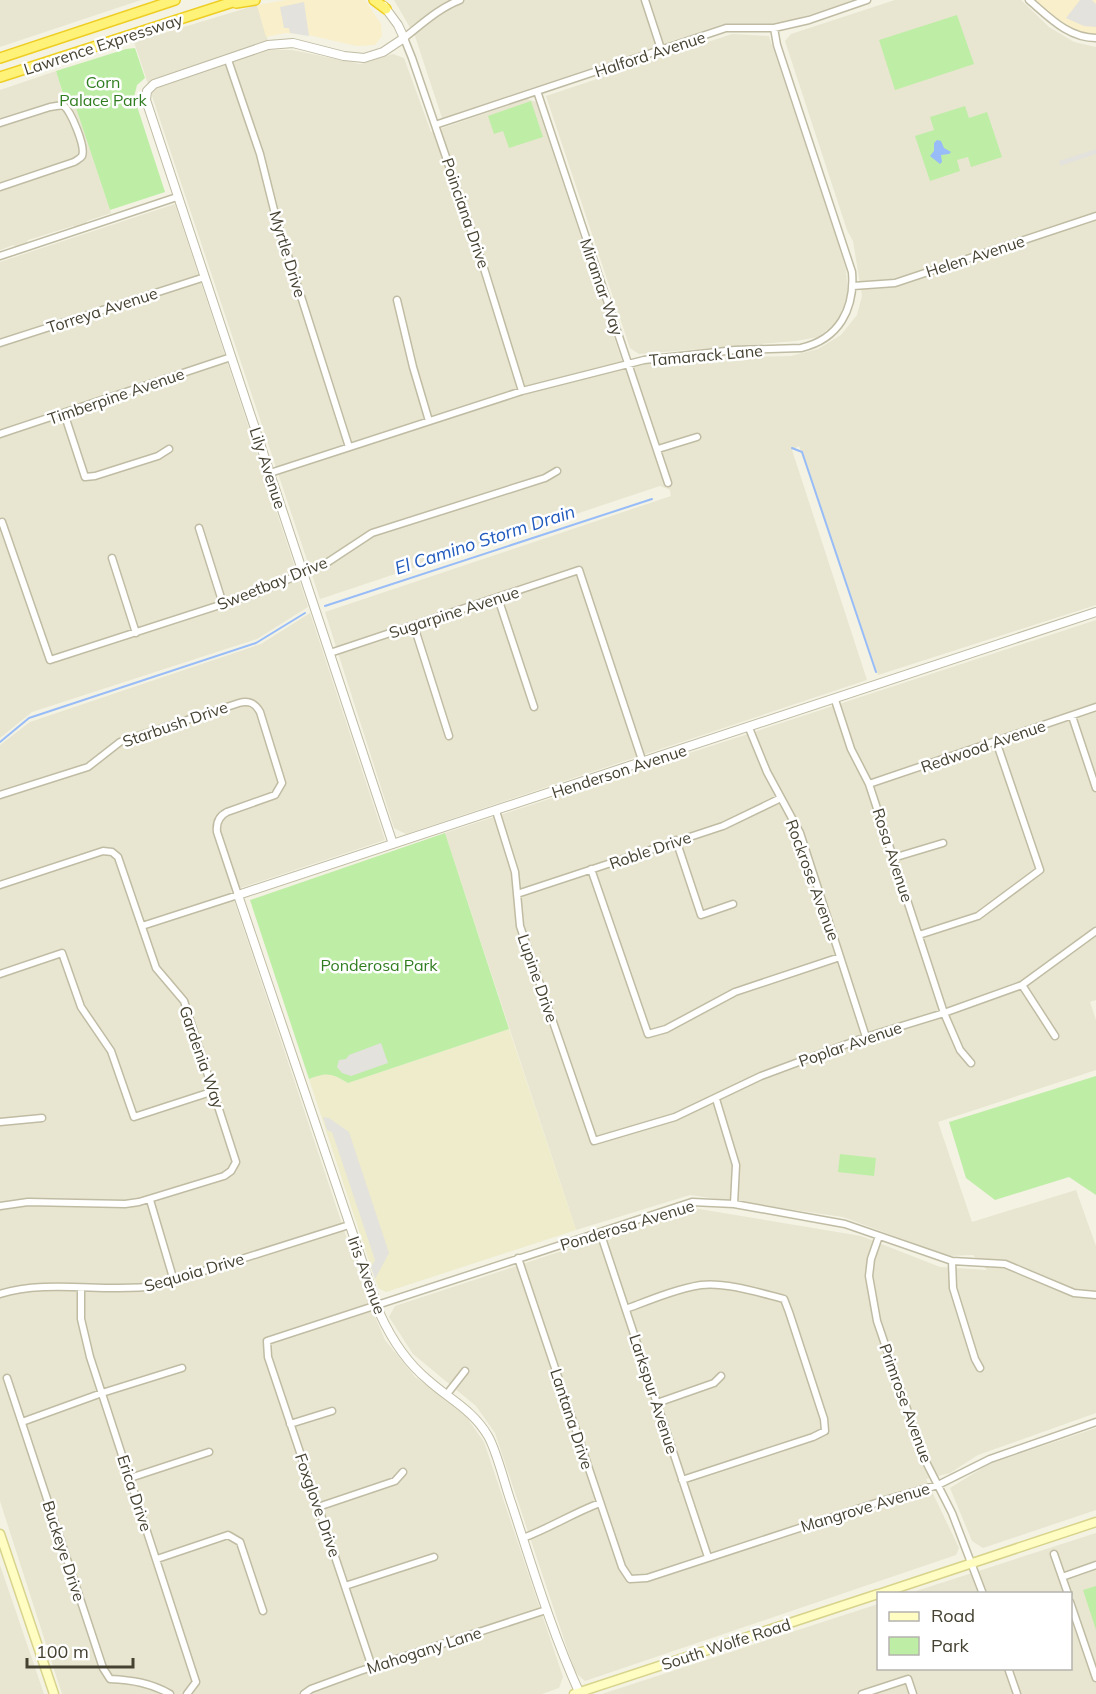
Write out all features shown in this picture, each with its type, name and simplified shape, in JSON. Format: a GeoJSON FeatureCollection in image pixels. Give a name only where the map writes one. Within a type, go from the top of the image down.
{"type":"FeatureCollection","features":[{"type":"Feature","properties":{"kind":"highway","name":"Lawrence Expressway"},"geometry":{"type":"LineString","coordinates":[[0,58],[175,0]]}},
{"type":"Feature","properties":{"kind":"highway","name":"Lawrence Expressway"},"geometry":{"type":"LineString","coordinates":[[0,78],[239,0]]}},
{"type":"Feature","properties":{"kind":"highway"},"geometry":{"type":"LineString","coordinates":[[221,5],[255,0]]}},
{"type":"Feature","properties":{"kind":"highway"},"geometry":{"type":"LineString","coordinates":[[374,0],[385,4]]}},
{"type":"Feature","properties":{"kind":"main road","name":"South Wolfe Road"},"geometry":{"type":"LineString","coordinates":[[885,1592],[1096,1522]]}},
{"type":"Feature","properties":{"kind":"main road"},"geometry":{"type":"LineString","coordinates":[[0,1534],[54,1694]]}},
{"type":"Feature","properties":{"kind":"main road","name":"South Wolfe Road"},"geometry":{"type":"LineString","coordinates":[[578,1693],[877,1595]]}},
{"type":"Feature","properties":{"kind":"street"},"geometry":{"type":"LineString","coordinates":[[379,0],[385,4],[404,38]]}},
{"type":"Feature","properties":{"kind":"street"},"geometry":{"type":"LineString","coordinates":[[228,60],[268,45],[282,43],[293,43],[344,56],[363,58],[383,52],[435,13],[460,0]]}},
{"type":"Feature","properties":{"kind":"street"},"geometry":{"type":"LineString","coordinates":[[645,0],[661,49]]}},
{"type":"Feature","properties":{"kind":"street","name":"Halford Avenue"},"geometry":{"type":"LineString","coordinates":[[435,125],[726,28],[774,28],[809,20],[867,0]]}},
{"type":"Feature","properties":{"kind":"street"},"geometry":{"type":"LineString","coordinates":[[1029,0],[1065,30],[1080,37],[1096,38]]}},
{"type":"Feature","properties":{"kind":"street","name":"Tamarack Lane"},"geometry":{"type":"LineString","coordinates":[[270,473],[522,390],[644,360],[730,351],[801,348],[812,345],[834,330],[849,309],[853,286],[852,273],[777,45],[774,28]]}},
{"type":"Feature","properties":{"kind":"street","name":"Poinciana Drive"},"geometry":{"type":"LineString","coordinates":[[404,38],[482,262],[522,390]]}},
{"type":"Feature","properties":{"kind":"street","name":"Lily Avenue"},"geometry":{"type":"LineString","coordinates":[[228,60],[154,84],[147,91],[146,100],[393,844]]}},
{"type":"Feature","properties":{"kind":"street","name":"Myrtle Drive"},"geometry":{"type":"LineString","coordinates":[[228,60],[260,154],[276,218],[349,447]]}},
{"type":"Feature","properties":{"kind":"street","name":"Miramar Way"},"geometry":{"type":"LineString","coordinates":[[537,91],[668,483]]}},
{"type":"Feature","properties":{"kind":"street"},"geometry":{"type":"LineString","coordinates":[[0,123],[60,105],[66,107],[70,111],[83,151],[80,159],[0,187]]}},
{"type":"Feature","properties":{"kind":"street"},"geometry":{"type":"LineString","coordinates":[[0,256],[177,197]]}},
{"type":"Feature","properties":{"kind":"street","name":"Helen Avenue"},"geometry":{"type":"LineString","coordinates":[[853,286],[895,282],[1096,216]]}},
{"type":"Feature","properties":{"kind":"street","name":"Torreya Avenue"},"geometry":{"type":"LineString","coordinates":[[0,344],[205,277]]}},
{"type":"Feature","properties":{"kind":"street"},"geometry":{"type":"LineString","coordinates":[[397,300],[429,421]]}},
{"type":"Feature","properties":{"kind":"street","name":"Timberpine Avenue"},"geometry":{"type":"LineString","coordinates":[[0,434],[231,357]]}},
{"type":"Feature","properties":{"kind":"street"},"geometry":{"type":"LineString","coordinates":[[64,413],[85,477],[95,476],[158,456],[169,449]]}},
{"type":"Feature","properties":{"kind":"street"},"geometry":{"type":"LineString","coordinates":[[658,449],[697,436]]}},
{"type":"Feature","properties":{"kind":"street","name":"Sweetbay Drive"},"geometry":{"type":"LineString","coordinates":[[1,522],[50,660],[257,593],[328,562],[372,533],[545,477],[557,471]]}},
{"type":"Feature","properties":{"kind":"street"},"geometry":{"type":"LineString","coordinates":[[199,528],[223,604]]}},
{"type":"Feature","properties":{"kind":"street"},"geometry":{"type":"LineString","coordinates":[[112,558],[136,633]]}},
{"type":"Feature","properties":{"kind":"street","name":"Sugarpine Avenue"},"geometry":{"type":"LineString","coordinates":[[330,653],[579,570],[644,763]]}},
{"type":"Feature","properties":{"kind":"street"},"geometry":{"type":"LineString","coordinates":[[498,598],[534,707]]}},
{"type":"Feature","properties":{"kind":"street","name":"Henderson Avenue"},"geometry":{"type":"LineString","coordinates":[[142,926],[644,763],[1096,612]]}},
{"type":"Feature","properties":{"kind":"street"},"geometry":{"type":"LineString","coordinates":[[414,626],[449,736]]}},
{"type":"Feature","properties":{"kind":"street","name":"Rosa Avenue"},"geometry":{"type":"LineString","coordinates":[[835,699],[851,749],[869,784],[944,1013],[960,1050],[971,1063]]}},
{"type":"Feature","properties":{"kind":"street","name":"Starbush Drive"},"geometry":{"type":"LineString","coordinates":[[0,795],[88,767],[120,741],[245,701],[253,703],[260,712],[282,783],[279,792],[273,796],[227,812],[219,819]]}},
{"type":"Feature","properties":{"kind":"street","name":"Redwood Avenue"},"geometry":{"type":"LineString","coordinates":[[869,784],[1096,707]]}},
{"type":"Feature","properties":{"kind":"street"},"geometry":{"type":"LineString","coordinates":[[1072,716],[1096,788]]}},
{"type":"Feature","properties":{"kind":"street","name":"Rockrose Avenue"},"geometry":{"type":"LineString","coordinates":[[749,728],[767,772],[800,833],[866,1037]]}},
{"type":"Feature","properties":{"kind":"street"},"geometry":{"type":"LineString","coordinates":[[919,935],[978,916],[1040,870],[996,741]]}},
{"type":"Feature","properties":{"kind":"street","name":"Roble Drive"},"geometry":{"type":"LineString","coordinates":[[517,894],[723,826],[781,798]]}},
{"type":"Feature","properties":{"kind":"street","name":"Lupine Drive"},"geometry":{"type":"LineString","coordinates":[[496,811],[515,872],[520,926],[594,1142]]}},
{"type":"Feature","properties":{"kind":"street","name":"Iris Avenue"},"geometry":{"type":"LineString","coordinates":[[219,819],[218,832],[238,895],[376,1305],[390,1335],[409,1363],[466,1408],[488,1436],[546,1610],[578,1693]]}},
{"type":"Feature","properties":{"kind":"street"},"geometry":{"type":"LineString","coordinates":[[676,840],[701,915],[733,904]]}},
{"type":"Feature","properties":{"kind":"street"},"geometry":{"type":"LineString","coordinates":[[893,858],[943,843]]}},
{"type":"Feature","properties":{"kind":"street","name":"Gardenia Way"},"geometry":{"type":"LineString","coordinates":[[0,885],[103,851],[116,855],[120,860],[156,968],[184,1001],[236,1156],[234,1167],[224,1176],[150,1200]]}},
{"type":"Feature","properties":{"kind":"street"},"geometry":{"type":"LineString","coordinates":[[591,869],[648,1034],[666,1029],[735,992],[840,957]]}},
{"type":"Feature","properties":{"kind":"street","name":"Poplar Avenue"},"geometry":{"type":"LineString","coordinates":[[594,1142],[675,1117],[761,1076],[866,1037],[944,1013],[1022,985],[1096,931]]}},
{"type":"Feature","properties":{"kind":"street"},"geometry":{"type":"LineString","coordinates":[[0,974],[62,953],[81,1007],[111,1051],[134,1117],[214,1091]]}},
{"type":"Feature","properties":{"kind":"street"},"geometry":{"type":"LineString","coordinates":[[1022,985],[1055,1036]]}},
{"type":"Feature","properties":{"kind":"street"},"geometry":{"type":"LineString","coordinates":[[716,1099],[736,1165],[734,1204]]}},
{"type":"Feature","properties":{"kind":"street"},"geometry":{"type":"LineString","coordinates":[[0,1122],[42,1118]]}},
{"type":"Feature","properties":{"kind":"street"},"geometry":{"type":"LineString","coordinates":[[0,1206],[28,1202],[125,1204],[150,1200],[174,1281]]}},
{"type":"Feature","properties":{"kind":"street","name":"Ponderosa Avenue"},"geometry":{"type":"LineString","coordinates":[[267,1341],[692,1202],[734,1204],[845,1224],[952,1261],[1005,1264],[1074,1293],[1096,1295]]}},
{"type":"Feature","properties":{"kind":"street","name":"Sequoia Drive"},"geometry":{"type":"LineString","coordinates":[[0,1294],[35,1287],[138,1289],[156,1286],[349,1225]]}},
{"type":"Feature","properties":{"kind":"street","name":"Larkspur Avenue"},"geometry":{"type":"LineString","coordinates":[[600,1232],[708,1557]]}},
{"type":"Feature","properties":{"kind":"street","name":"Primrose Avenue"},"geometry":{"type":"LineString","coordinates":[[879,1236],[869,1276],[872,1301],[880,1331],[923,1456],[952,1513],[983,1592]]}},
{"type":"Feature","properties":{"kind":"street","name":"Lantana Drive"},"geometry":{"type":"LineString","coordinates":[[518,1258],[622,1567],[630,1579]]}},
{"type":"Feature","properties":{"kind":"street"},"geometry":{"type":"LineString","coordinates":[[952,1261],[953,1288],[975,1359],[980,1368]]}},
{"type":"Feature","properties":{"kind":"street"},"geometry":{"type":"LineString","coordinates":[[626,1309],[683,1289],[709,1285],[784,1299],[824,1419],[825,1431],[813,1437],[682,1479]]}},
{"type":"Feature","properties":{"kind":"street","name":"Erica Drive"},"geometry":{"type":"LineString","coordinates":[[81,1288],[81,1319],[102,1393],[158,1559],[196,1682],[187,1694]]}},
{"type":"Feature","properties":{"kind":"street","name":"Foxglove Drive"},"geometry":{"type":"LineString","coordinates":[[267,1341],[268,1357],[372,1667]]}},
{"type":"Feature","properties":{"kind":"street"},"geometry":{"type":"LineString","coordinates":[[22,1422],[102,1393],[182,1368]]}},
{"type":"Feature","properties":{"kind":"street"},"geometry":{"type":"LineString","coordinates":[[447,1394],[465,1371]]}},
{"type":"Feature","properties":{"kind":"street"},"geometry":{"type":"LineString","coordinates":[[657,1403],[714,1383],[721,1376]]}},
{"type":"Feature","properties":{"kind":"street","name":"Buckeye Drive"},"geometry":{"type":"LineString","coordinates":[[7,1378],[103,1668],[110,1679],[135,1680],[170,1694]]}},
{"type":"Feature","properties":{"kind":"street"},"geometry":{"type":"LineString","coordinates":[[290,1424],[332,1411]]}},
{"type":"Feature","properties":{"kind":"street","name":"Mangrove Avenue"},"geometry":{"type":"LineString","coordinates":[[630,1579],[647,1578],[885,1500],[938,1485],[990,1459],[1096,1422]]}},
{"type":"Feature","properties":{"kind":"street"},"geometry":{"type":"LineString","coordinates":[[130,1478],[209,1452]]}},
{"type":"Feature","properties":{"kind":"street"},"geometry":{"type":"LineString","coordinates":[[318,1507],[395,1481],[403,1472]]}},
{"type":"Feature","properties":{"kind":"street"},"geometry":{"type":"LineString","coordinates":[[523,1538],[577,1511],[600,1503]]}},
{"type":"Feature","properties":{"kind":"street"},"geometry":{"type":"LineString","coordinates":[[158,1559],[228,1535],[240,1542],[263,1611]]}},
{"type":"Feature","properties":{"kind":"street"},"geometry":{"type":"LineString","coordinates":[[1054,1554],[1068,1592]]}},
{"type":"Feature","properties":{"kind":"street"},"geometry":{"type":"LineString","coordinates":[[345,1586],[434,1557]]}},
{"type":"Feature","properties":{"kind":"street"},"geometry":{"type":"LineString","coordinates":[[1062,1577],[1096,1565]]}},
{"type":"Feature","properties":{"kind":"street"},"geometry":{"type":"LineString","coordinates":[[1072,1605],[1093,1661],[1096,1678]]}},
{"type":"Feature","properties":{"kind":"street","name":"Mahogany Lane"},"geometry":{"type":"LineString","coordinates":[[304,1694],[311,1689],[372,1667],[546,1610]]}},
{"type":"Feature","properties":{"kind":"street"},"geometry":{"type":"LineString","coordinates":[[1009,1670],[1017,1694]]}},
{"type":"Feature","properties":{"kind":"street"},"geometry":{"type":"LineString","coordinates":[[862,1694],[908,1679],[913,1694]]}},
{"type":"Feature","properties":{"kind":"shaded area"},"geometry":{"type":"Polygon","coordinates":[[[0,0],[141,0],[0,47],[0,0]]]}},
{"type":"Feature","properties":{"kind":"shaded area"},"geometry":{"type":"Polygon","coordinates":[[[286,0],[365,0],[381,24],[382,36],[375,45],[357,46],[304,34],[285,33],[266,37],[257,5],[286,0]]]}},
{"type":"Feature","properties":{"kind":"shaded area"},"geometry":{"type":"Polygon","coordinates":[[[394,0],[854,0],[781,24],[723,24],[442,118],[415,36],[394,0]]]}},
{"type":"Feature","properties":{"kind":"shaded area"},"geometry":{"type":"Polygon","coordinates":[[[895,0],[1021,0],[1049,27],[1074,42],[1096,47],[1096,605],[878,675],[799,446],[792,450],[867,680],[406,834],[394,828],[325,612],[671,496],[670,490],[660,486],[320,599],[134,42],[257,5],[271,50],[292,50],[360,64],[393,54],[404,58],[431,132],[527,99],[536,102],[622,361],[791,356],[818,349],[841,335],[857,315],[862,296],[853,241],[847,230],[785,41],[791,34],[895,0]]]}},
{"type":"Feature","properties":{"kind":"shaded area"},"geometry":{"type":"Polygon","coordinates":[[[1032,0],[1096,0],[1096,38],[1079,35],[1032,0]]]}},
{"type":"Feature","properties":{"kind":"shaded area"},"geometry":{"type":"Polygon","coordinates":[[[1080,0],[1092,0],[1096,4],[1096,27],[1084,26],[1066,18],[1080,0]]]}},
{"type":"Feature","properties":{"kind":"shaded area"},"geometry":{"type":"Polygon","coordinates":[[[304,2],[309,36],[290,33],[289,28],[284,28],[280,7],[304,2]]]}},
{"type":"Feature","properties":{"kind":"shaded area"},"geometry":{"type":"Polygon","coordinates":[[[732,34],[769,36],[839,246],[846,270],[848,299],[837,322],[818,337],[796,341],[639,354],[630,348],[546,96],[732,34]]]}},
{"type":"Feature","properties":{"kind":"shaded area"},"geometry":{"type":"Polygon","coordinates":[[[56,71],[65,100],[76,108],[111,213],[87,221],[85,225],[73,226],[28,240],[26,244],[17,247],[13,245],[0,250],[0,90],[56,71]]]}},
{"type":"Feature","properties":{"kind":"shaded area"},"geometry":{"type":"Polygon","coordinates":[[[1096,149],[1096,154],[1060,166],[1059,161],[1096,149]]]}},
{"type":"Feature","properties":{"kind":"shaded area"},"geometry":{"type":"Polygon","coordinates":[[[175,204],[308,607],[257,639],[32,712],[0,738],[0,262],[175,204]]]}},
{"type":"Feature","properties":{"kind":"shaded area"},"geometry":{"type":"Polygon","coordinates":[[[310,613],[385,840],[231,891],[365,1293],[385,1340],[415,1377],[460,1408],[484,1442],[563,1677],[559,1688],[542,1694],[62,1694],[0,1501],[0,745],[30,722],[261,644],[310,613]]]}},
{"type":"Feature","properties":{"kind":"shaded area"},"geometry":{"type":"Polygon","coordinates":[[[1096,620],[1096,1000],[1090,1002],[1096,1020],[1096,1070],[938,1122],[972,1222],[1076,1190],[1096,1246],[1096,1413],[978,1455],[950,1473],[926,1479],[959,1548],[956,1555],[585,1681],[575,1672],[495,1433],[476,1406],[413,1354],[389,1317],[395,1306],[693,1208],[861,1236],[940,1267],[987,1270],[973,1255],[948,1256],[843,1217],[690,1195],[576,1230],[445,833],[1096,620]]]}},
{"type":"Feature","properties":{"kind":"shaded area"},"geometry":{"type":"Polygon","coordinates":[[[509,1029],[576,1230],[386,1292],[378,1288],[309,1079],[322,1074],[332,1074],[348,1083],[509,1029]]]}},
{"type":"Feature","properties":{"kind":"shaded area"},"geometry":{"type":"Polygon","coordinates":[[[381,1043],[388,1063],[351,1076],[342,1073],[337,1067],[339,1060],[381,1043]]]}},
{"type":"Feature","properties":{"kind":"shaded area"},"geometry":{"type":"Polygon","coordinates":[[[323,1117],[329,1118],[349,1132],[389,1253],[375,1279],[371,1267],[375,1260],[332,1132],[327,1130],[323,1117]]]}},
{"type":"Feature","properties":{"kind":"shaded area"},"geometry":{"type":"Polygon","coordinates":[[[1096,1428],[1096,1510],[983,1548],[972,1541],[950,1488],[989,1464],[1096,1428]]]}},
{"type":"Feature","properties":{"kind":"shaded area"},"geometry":{"type":"Polygon","coordinates":[[[1096,1533],[1096,1694],[602,1694],[877,1604],[877,1670],[1072,1670],[1072,1592],[913,1592],[1096,1533]]]}},
{"type":"Feature","properties":{"kind":"shaded area"},"geometry":{"type":"Polygon","coordinates":[[[0,1565],[44,1694],[0,1694],[0,1565]]]}},
{"type":"Feature","properties":{"kind":"green space"},"geometry":{"type":"Polygon","coordinates":[[[957,15],[974,64],[895,90],[879,40],[957,15]]]}},
{"type":"Feature","properties":{"kind":"green space","name":"Corn Palace Park"},"geometry":{"type":"Polygon","coordinates":[[[135,48],[145,78],[137,85],[134,97],[165,192],[110,210],[76,108],[65,100],[56,71],[135,48]]]}},
{"type":"Feature","properties":{"kind":"green space"},"geometry":{"type":"Polygon","coordinates":[[[531,101],[543,137],[509,148],[503,131],[494,134],[488,116],[531,101]]]}},
{"type":"Feature","properties":{"kind":"green space"},"geometry":{"type":"Polygon","coordinates":[[[965,106],[969,118],[987,112],[1002,157],[971,167],[968,157],[957,160],[960,171],[930,181],[915,136],[934,130],[930,117],[965,106]]]}},
{"type":"Feature","properties":{"kind":"green space","name":"Ponderosa Park"},"geometry":{"type":"Polygon","coordinates":[[[445,833],[509,1029],[348,1083],[329,1075],[309,1079],[250,900],[445,833]]]}},
{"type":"Feature","properties":{"kind":"green space"},"geometry":{"type":"Polygon","coordinates":[[[1096,1076],[1096,1195],[1069,1177],[995,1200],[966,1178],[949,1122],[1096,1076]]]}},
{"type":"Feature","properties":{"kind":"green space"},"geometry":{"type":"Polygon","coordinates":[[[840,1154],[876,1158],[874,1176],[838,1172],[840,1154]]]}},
{"type":"Feature","properties":{"kind":"green space"},"geometry":{"type":"Polygon","coordinates":[[[1096,1586],[1096,1630],[1083,1590],[1096,1586]]]}},
{"type":"Feature","properties":{"kind":"water"},"geometry":{"type":"Polygon","coordinates":[[[937,140],[941,141],[944,148],[951,152],[941,155],[940,164],[930,156],[937,140]]]}},
{"type":"Feature","properties":{"kind":"waterway","name":"El Camino Storm Drain"},"geometry":{"type":"LineString","coordinates":[[792,448],[802,452],[876,672]]}},
{"type":"Feature","properties":{"kind":"waterway","name":"El Camino Storm Drain"},"geometry":{"type":"LineString","coordinates":[[325,606],[652,499]]}},
{"type":"Feature","properties":{"kind":"waterway","name":"El Camino Storm Drain"},"geometry":{"type":"LineString","coordinates":[[0,742],[29,718],[256,643],[305,613]]}}]}
